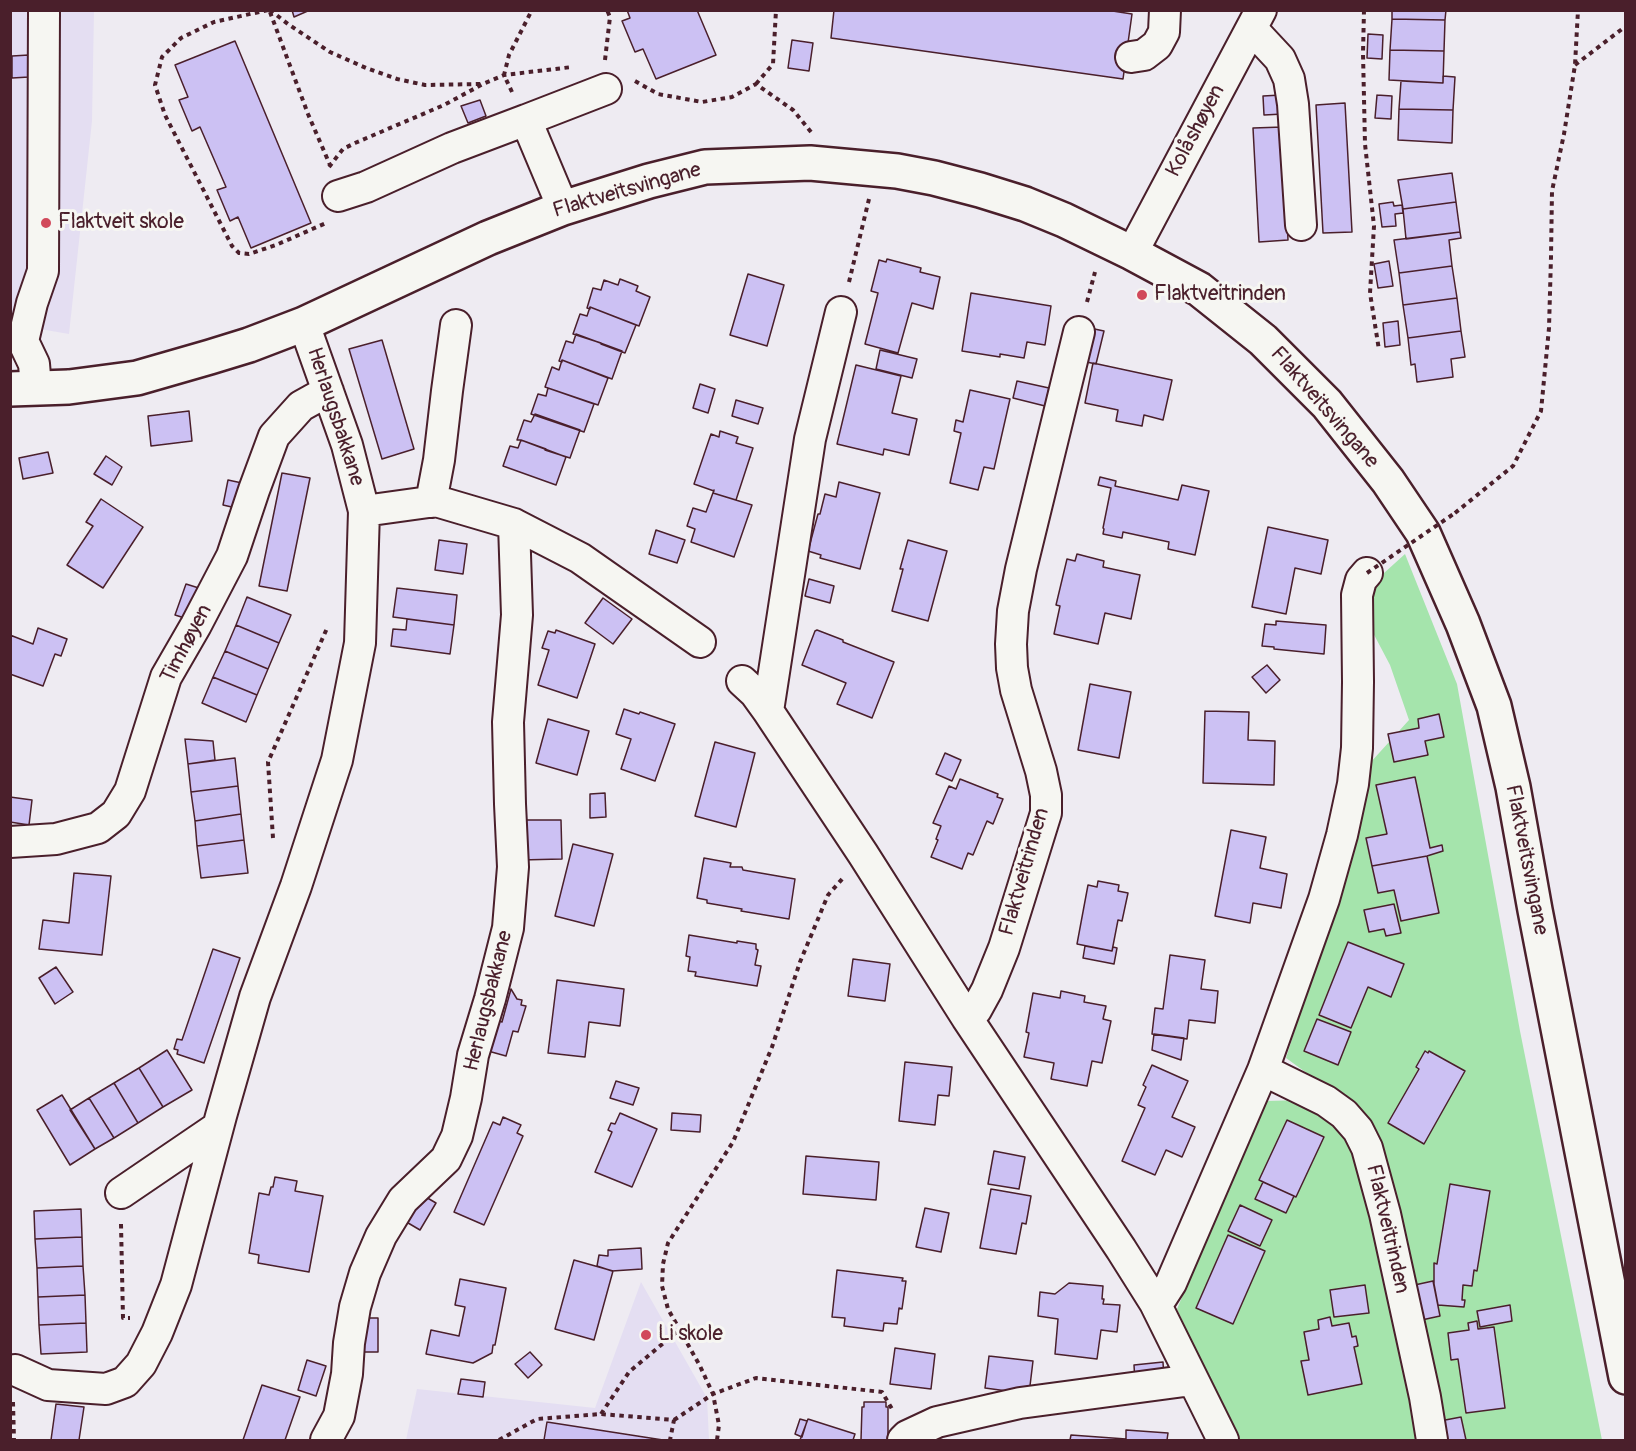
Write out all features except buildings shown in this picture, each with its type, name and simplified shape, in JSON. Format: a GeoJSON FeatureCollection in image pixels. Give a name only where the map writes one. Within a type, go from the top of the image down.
{"type":"FeatureCollection","features":[{"type":"Feature","properties":{"kind":"main road","name":"Flaktveitsvingane"},"geometry":{"type":"LineString","coordinates":[[23,388],[69,387],[137,378],[249,345],[303,324],[488,238],[563,208],[650,181],[705,167],[810,163],[877,169],[934,178],[980,190],[1044,212],[1118,246],[1199,289],[1263,340],[1327,404],[1388,481],[1423,533],[1464,624],[1494,706],[1514,787],[1626,1377]]}},
{"type":"Feature","properties":{"kind":"street"},"geometry":{"type":"LineString","coordinates":[[23,388],[34,364],[23,341],[43,271],[44,10]]}},
{"type":"Feature","properties":{"kind":"street"},"geometry":{"type":"LineString","coordinates":[[1131,57],[1144,55],[1157,45],[1164,32],[1166,10]]}},
{"type":"Feature","properties":{"kind":"street"},"geometry":{"type":"LineString","coordinates":[[1257,20],[1289,79],[1293,104],[1301,225]]}},
{"type":"Feature","properties":{"kind":"street","name":"Kolåshøyen"},"geometry":{"type":"LineString","coordinates":[[1118,246],[1201,121],[1257,20]]}},
{"type":"Feature","properties":{"kind":"street"},"geometry":{"type":"LineString","coordinates":[[332,197],[366,187],[452,148],[526,120],[614,77]]}},
{"type":"Feature","properties":{"kind":"street"},"geometry":{"type":"LineString","coordinates":[[526,120],[563,208]]}},
{"type":"Feature","properties":{"kind":"street"},"geometry":{"type":"LineString","coordinates":[[768,711],[810,439],[842,312]]}},
{"type":"Feature","properties":{"kind":"street","name":"Herlaugsbakkane"},"geometry":{"type":"LineString","coordinates":[[15,1370],[48,1385],[106,1389],[125,1382],[141,1364],[157,1333],[176,1285],[255,997],[296,886],[337,760],[360,643],[364,511],[347,445],[303,324]]}},
{"type":"Feature","properties":{"kind":"street"},"geometry":{"type":"LineString","coordinates":[[432,502],[456,325]]}},
{"type":"Feature","properties":{"kind":"street","name":"Flaktveitrinden"},"geometry":{"type":"LineString","coordinates":[[967,1018],[976,1010],[987,990],[1004,948],[1046,813],[1046,795],[1041,771],[1016,690],[1012,668],[1013,611],[1021,569],[1079,332]]}},
{"type":"Feature","properties":{"kind":"street","name":"Timhøyen"},"geometry":{"type":"LineString","coordinates":[[10,842],[56,839],[98,828],[116,814],[130,791],[166,677],[232,556],[274,436],[301,405],[328,391]]}},
{"type":"Feature","properties":{"kind":"street","name":"Herlaugsbakkane"},"geometry":{"type":"LineString","coordinates":[[364,511],[436,501],[514,524],[580,558],[700,642]]}},
{"type":"Feature","properties":{"kind":"street","name":"Herlaugsbakkane"},"geometry":{"type":"LineString","coordinates":[[326,1440],[339,1416],[355,1307],[365,1273],[381,1236],[403,1200],[446,1159],[457,1136],[473,1056],[508,928],[513,867],[508,722],[517,615],[514,524]]}},
{"type":"Feature","properties":{"kind":"street"},"geometry":{"type":"LineString","coordinates":[[1155,1303],[1171,1283],[1263,1070],[1324,899],[1342,835],[1353,784],[1357,748],[1358,595],[1360,580],[1367,573]]}},
{"type":"Feature","properties":{"kind":"street"},"geometry":{"type":"LineString","coordinates":[[742,681],[755,693],[768,711],[863,854],[967,1018],[1155,1303],[1223,1440]]}},
{"type":"Feature","properties":{"kind":"street","name":"Flaktveitrinden"},"geometry":{"type":"LineString","coordinates":[[1263,1070],[1335,1107],[1358,1130],[1367,1148],[1388,1226],[1425,1397],[1432,1440]]}},
{"type":"Feature","properties":{"kind":"street"},"geometry":{"type":"LineString","coordinates":[[121,1193],[218,1127]]}},
{"type":"Feature","properties":{"kind":"street"},"geometry":{"type":"LineString","coordinates":[[905,1438],[937,1422],[1020,1402],[1192,1380]]}},
{"type":"Feature","properties":{"kind":"path"},"geometry":{"type":"LineString","coordinates":[[269,10],[330,165],[332,197],[276,245],[249,254],[239,253],[231,246],[165,116],[155,85],[162,57],[181,38],[214,22],[269,10],[330,52],[397,79],[425,86],[483,84]]}},
{"type":"Feature","properties":{"kind":"path"},"geometry":{"type":"LineString","coordinates":[[504,75],[509,55],[532,10]]}},
{"type":"Feature","properties":{"kind":"path"},"geometry":{"type":"LineString","coordinates":[[607,10],[610,17],[614,77],[658,94],[702,102],[732,97],[756,84],[773,64],[776,10]]}},
{"type":"Feature","properties":{"kind":"path"},"geometry":{"type":"LineString","coordinates":[[1364,10],[1365,144],[1374,226],[1370,293],[1379,350]]}},
{"type":"Feature","properties":{"kind":"path"},"geometry":{"type":"LineString","coordinates":[[1367,573],[1455,513],[1513,466],[1541,411],[1549,328],[1552,190],[1575,65],[1578,10]]}},
{"type":"Feature","properties":{"kind":"path"},"geometry":{"type":"LineString","coordinates":[[1575,65],[1626,26]]}},
{"type":"Feature","properties":{"kind":"path"},"geometry":{"type":"LineString","coordinates":[[330,165],[343,149],[355,142],[444,105],[504,75],[582,66]]}},
{"type":"Feature","properties":{"kind":"path"},"geometry":{"type":"LineString","coordinates":[[756,84],[793,110],[812,134],[810,163]]}},
{"type":"Feature","properties":{"kind":"path"},"geometry":{"type":"LineString","coordinates":[[842,312],[877,169]]}},
{"type":"Feature","properties":{"kind":"path"},"geometry":{"type":"LineString","coordinates":[[1079,332],[1118,246]]}},
{"type":"Feature","properties":{"kind":"path"},"geometry":{"type":"LineString","coordinates":[[273,838],[268,762],[330,623],[342,612],[362,602]]}},
{"type":"Feature","properties":{"kind":"path"},"geometry":{"type":"LineString","coordinates":[[717,1440],[719,1425],[712,1394],[700,1366],[668,1310],[662,1286],[663,1264],[668,1243],[733,1142],[772,1047],[800,962],[828,895],[863,854]]}},
{"type":"Feature","properties":{"kind":"path"},"geometry":{"type":"LineString","coordinates":[[121,1193],[123,1318],[163,1319]]}},
{"type":"Feature","properties":{"kind":"path"},"geometry":{"type":"LineString","coordinates":[[601,1414],[628,1372],[679,1330]]}},
{"type":"Feature","properties":{"kind":"path"},"geometry":{"type":"LineString","coordinates":[[499,1440],[537,1419],[601,1414],[674,1420],[712,1394],[756,1378],[882,1392],[905,1438]]}},
{"type":"Feature","properties":{"kind":"path"},"geometry":{"type":"LineString","coordinates":[[670,1440],[674,1420]]}},
{"type":"Feature","properties":{"kind":"shaded area","name":"Flaktveit skole"},"geometry":{"type":"Polygon","coordinates":[[[10,11],[94,11],[92,121],[69,334],[11,324],[10,11]]]}},
{"type":"Feature","properties":{"kind":"shaded area","name":"Li skole"},"geometry":{"type":"Polygon","coordinates":[[[641,1282],[707,1398],[709,1440],[406,1440],[417,1389],[595,1408],[641,1282]]]}},
{"type":"Feature","properties":{"kind":"green space"},"geometry":{"type":"Polygon","coordinates":[[[1405,554],[1457,684],[1520,1031],[1602,1440],[1441,1440],[1355,1110],[1286,1058],[1331,915],[1370,763],[1409,720],[1390,665],[1371,629],[1373,583],[1405,554]]]}},
{"type":"Feature","properties":{"kind":"green space"},"geometry":{"type":"Polygon","coordinates":[[[1305,1100],[1353,1134],[1423,1440],[1237,1440],[1177,1309],[1265,1101],[1305,1100]]]}},
{"type":"Feature","properties":{"kind":"place","name":"Flaktveit skole"},"geometry":{"type":"Point","coordinates":[46,223]}},
{"type":"Feature","properties":{"kind":"place","name":"Flaktveitrinden"},"geometry":{"type":"Point","coordinates":[1142,295]}},
{"type":"Feature","properties":{"kind":"place","name":"Li skole"},"geometry":{"type":"Point","coordinates":[646,1335]}}]}
